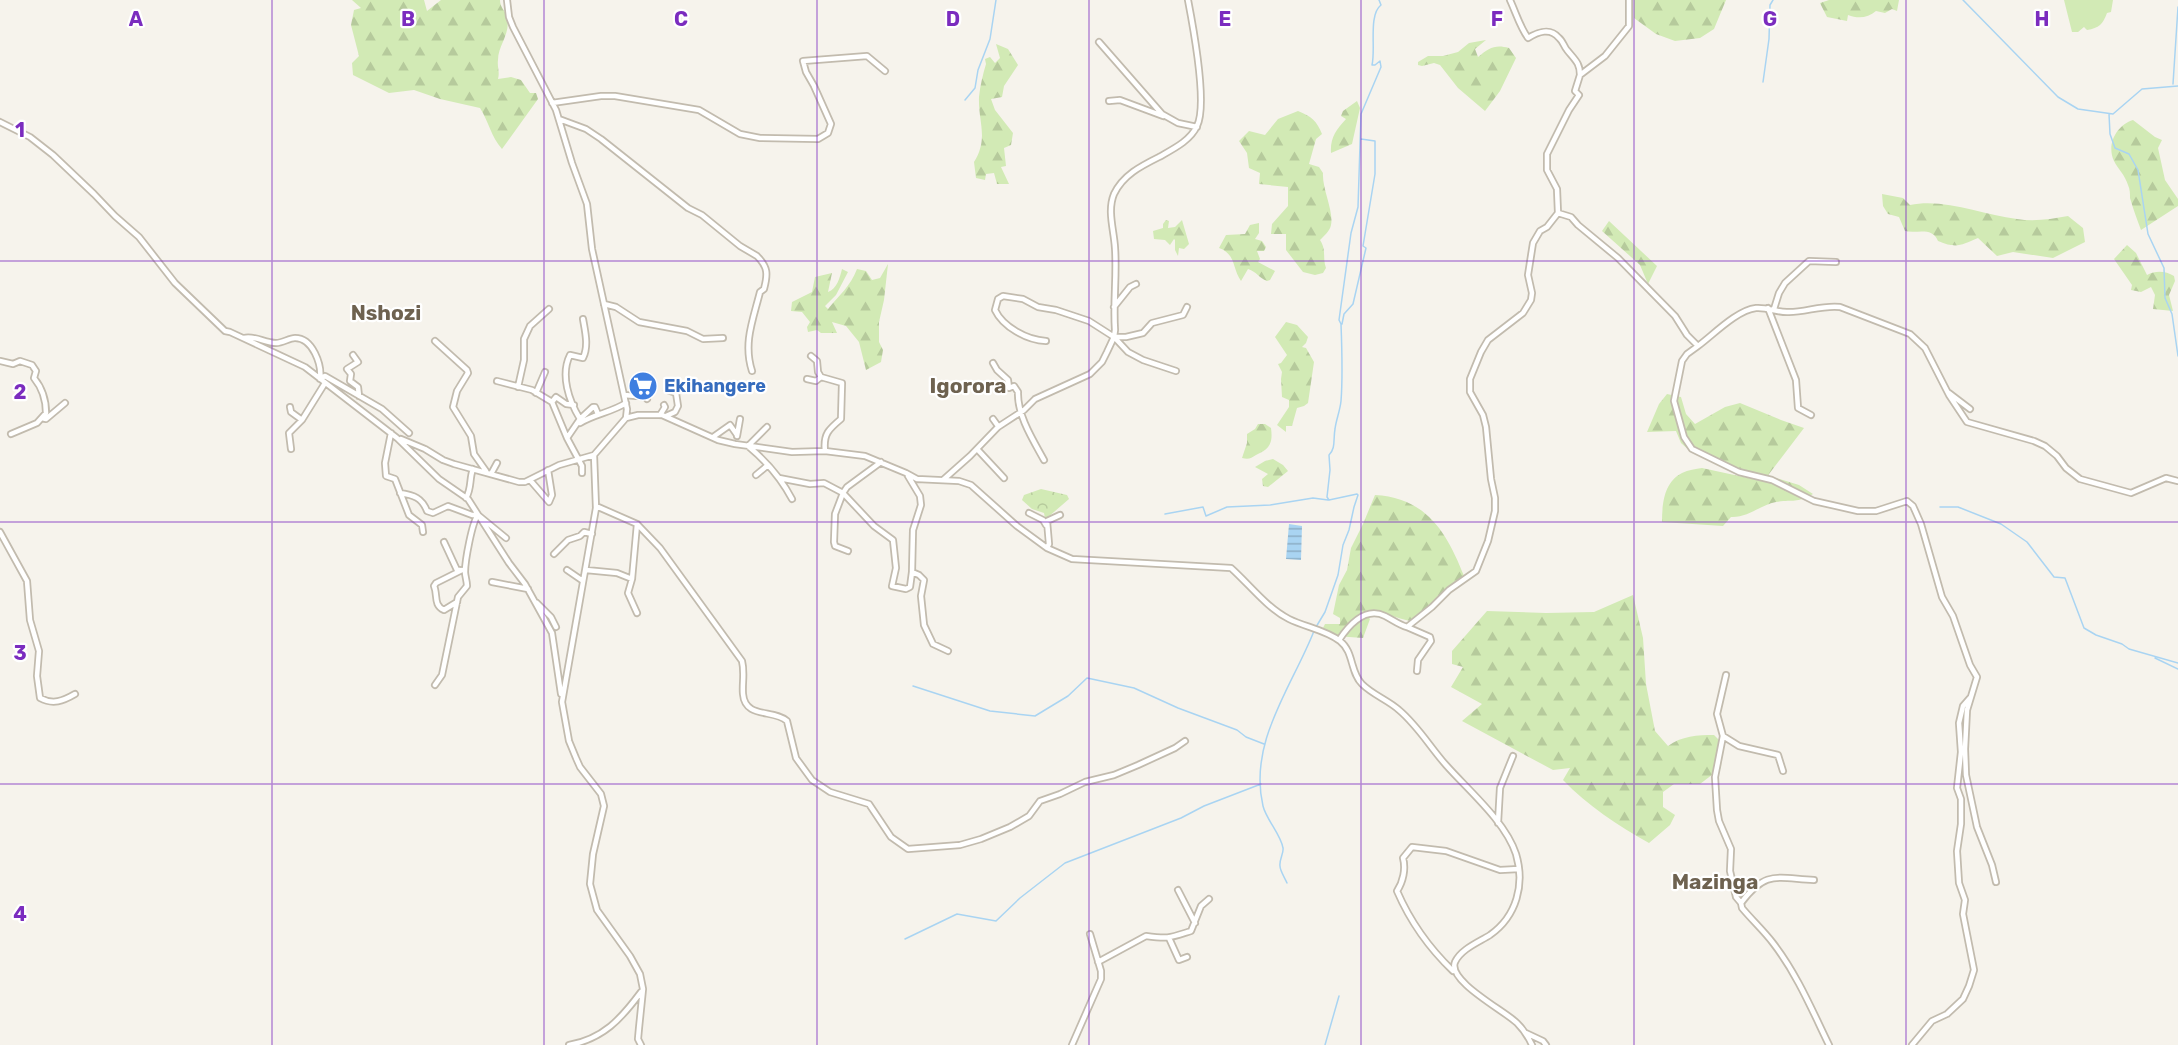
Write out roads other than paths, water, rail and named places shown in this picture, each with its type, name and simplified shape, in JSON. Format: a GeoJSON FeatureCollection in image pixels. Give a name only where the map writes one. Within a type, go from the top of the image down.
{"type":"FeatureCollection","features":[{"type":"Feature","properties":{"kind":"street"},"geometry":{"type":"LineString","coordinates":[[507,0],[513,27],[559,119],[587,204],[592,249],[626,403],[626,418]]}},
{"type":"Feature","properties":{"kind":"street"},"geometry":{"type":"LineString","coordinates":[[943,480],[999,426],[1022,411],[1040,395],[1090,374],[1102,362],[1114,337],[1115,248],[1110,208],[1113,197],[1126,177],[1181,144],[1197,127],[1201,106],[1199,73],[1188,0]]}},
{"type":"Feature","properties":{"kind":"street"},"geometry":{"type":"LineString","coordinates":[[1407,627],[1449,590],[1476,571],[1488,541],[1494,518],[1495,498],[1486,427],[1483,415],[1470,392],[1470,379],[1488,340],[1523,313],[1531,300],[1532,293],[1527,275],[1533,243],[1540,231],[1547,227],[1558,213],[1557,189],[1547,170],[1547,154],[1565,117],[1579,95],[1575,91],[1580,75],[1577,61],[1553,33],[1541,31],[1528,38],[1510,0]]}},
{"type":"Feature","properties":{"kind":"street"},"geometry":{"type":"LineString","coordinates":[[1580,75],[1605,56],[1629,26],[1629,0]]}},
{"type":"Feature","properties":{"kind":"street"},"geometry":{"type":"LineString","coordinates":[[1099,42],[1166,117]]}},
{"type":"Feature","properties":{"kind":"street"},"geometry":{"type":"LineString","coordinates":[[552,103],[601,96],[625,97],[699,110],[740,134],[760,138],[818,139],[828,134],[831,124],[803,61],[867,56],[885,70]]}},
{"type":"Feature","properties":{"kind":"street"},"geometry":{"type":"LineString","coordinates":[[1109,101],[1120,100],[1178,123],[1197,127]]}},
{"type":"Feature","properties":{"kind":"street"},"geometry":{"type":"LineString","coordinates":[[559,119],[586,129],[602,139],[661,188],[688,208],[702,215],[766,265],[767,277],[764,289],[760,292],[749,333],[747,354],[752,371]]}},
{"type":"Feature","properties":{"kind":"street"},"geometry":{"type":"LineString","coordinates":[[0,122],[30,136],[45,148],[139,237],[181,290],[225,331],[297,363],[320,379],[397,438],[439,479],[466,498],[478,515],[528,589],[552,633],[569,741],[580,767],[601,794],[604,806],[593,854],[590,884],[597,910],[640,974],[643,989],[638,1039],[641,1045]]}},
{"type":"Feature","properties":{"kind":"street"},"geometry":{"type":"LineString","coordinates":[[1558,213],[1571,217],[1618,258],[1676,316],[1687,335],[1698,346]]}},
{"type":"Feature","properties":{"kind":"street"},"geometry":{"type":"LineString","coordinates":[[1811,415],[1798,408],[1796,380],[1771,309],[1785,284],[1809,261],[1836,262]]}},
{"type":"Feature","properties":{"kind":"street"},"geometry":{"type":"LineString","coordinates":[[1114,307],[1130,287],[1136,284]]}},
{"type":"Feature","properties":{"kind":"street"},"geometry":{"type":"LineString","coordinates":[[1046,341],[1036,341],[1005,323],[995,309],[998,299],[1003,296],[1023,299],[1038,307],[1089,321],[1114,337],[1128,352],[1143,360],[1176,371]]}},
{"type":"Feature","properties":{"kind":"street"},"geometry":{"type":"LineString","coordinates":[[604,304],[616,307],[639,322],[687,331],[703,339],[723,339]]}},
{"type":"Feature","properties":{"kind":"street"},"geometry":{"type":"LineString","coordinates":[[1996,882],[1977,827],[1966,775],[1967,711],[1977,677],[1970,665],[1953,616],[1942,597],[1921,524],[1912,506],[1907,501],[1876,511],[1858,511],[1814,501],[1772,480],[1739,472],[1692,449],[1684,437],[1674,401],[1682,361],[1687,354],[1741,313],[1753,308],[1786,313],[1832,306],[1840,307],[1910,334],[1925,348],[1947,391],[1967,422],[2045,446],[2080,479],[2131,493],[2166,478],[2178,481]]}},
{"type":"Feature","properties":{"kind":"street"},"geometry":{"type":"LineString","coordinates":[[1114,337],[1143,333],[1152,323],[1183,315],[1187,307]]}},
{"type":"Feature","properties":{"kind":"street"},"geometry":{"type":"LineString","coordinates":[[518,387],[524,360],[524,339],[530,326],[549,309]]}},
{"type":"Feature","properties":{"kind":"street"},"geometry":{"type":"LineString","coordinates":[[579,421],[566,385],[564,371],[570,355],[583,358],[585,355],[583,319]]}},
{"type":"Feature","properties":{"kind":"street"},"geometry":{"type":"LineString","coordinates":[[243,338],[246,336],[277,344],[296,338],[306,343],[314,351],[322,369],[320,379]]}},
{"type":"Feature","properties":{"kind":"street"},"geometry":{"type":"LineString","coordinates":[[435,341],[468,373],[457,390],[453,407],[471,436],[474,454],[490,473]]}},
{"type":"Feature","properties":{"kind":"street"},"geometry":{"type":"LineString","coordinates":[[353,355],[358,362],[346,369],[351,374],[351,381],[358,387],[359,396]]}},
{"type":"Feature","properties":{"kind":"street"},"geometry":{"type":"LineString","coordinates":[[811,357],[817,361],[821,377],[842,383],[841,419],[826,431],[825,451]]}},
{"type":"Feature","properties":{"kind":"street"},"geometry":{"type":"LineString","coordinates":[[0,361],[13,364],[20,361],[32,365],[36,371],[34,378],[41,386],[46,405],[46,413],[37,423],[11,434]]}},
{"type":"Feature","properties":{"kind":"street"},"geometry":{"type":"LineString","coordinates":[[993,363],[1008,380],[1007,385],[1010,388],[1014,386],[1018,392],[1018,399],[1029,433],[1044,460]]}},
{"type":"Feature","properties":{"kind":"street"},"geometry":{"type":"LineString","coordinates":[[536,393],[545,372]]}},
{"type":"Feature","properties":{"kind":"street"},"geometry":{"type":"LineString","coordinates":[[320,379],[325,376],[382,409],[409,434]]}},
{"type":"Feature","properties":{"kind":"street"},"geometry":{"type":"LineString","coordinates":[[807,379],[816,381],[821,377]]}},
{"type":"Feature","properties":{"kind":"street"},"geometry":{"type":"LineString","coordinates":[[497,381],[532,390],[552,402],[567,438],[579,459],[582,472]]}},
{"type":"Feature","properties":{"kind":"street"},"geometry":{"type":"LineString","coordinates":[[291,449],[289,433],[302,420],[325,383]]}},
{"type":"Feature","properties":{"kind":"street"},"geometry":{"type":"LineString","coordinates":[[397,438],[425,449],[442,460],[519,483],[550,469],[594,455],[626,418],[634,415],[663,415],[675,412],[678,406],[675,393],[667,390]]}},
{"type":"Feature","properties":{"kind":"street"},"geometry":{"type":"LineString","coordinates":[[1947,391],[1970,409]]}},
{"type":"Feature","properties":{"kind":"street"},"geometry":{"type":"LineString","coordinates":[[624,394],[636,396],[643,393],[647,399]]}},
{"type":"Feature","properties":{"kind":"street"},"geometry":{"type":"LineString","coordinates":[[552,402],[556,397],[566,404],[574,405]]}},
{"type":"Feature","properties":{"kind":"street"},"geometry":{"type":"LineString","coordinates":[[42,418],[46,419],[65,403]]}},
{"type":"Feature","properties":{"kind":"street"},"geometry":{"type":"LineString","coordinates":[[579,421],[616,409],[626,403]]}},
{"type":"Feature","properties":{"kind":"street"},"geometry":{"type":"LineString","coordinates":[[663,415],[664,405]]}},
{"type":"Feature","properties":{"kind":"street"},"geometry":{"type":"LineString","coordinates":[[567,438],[594,406],[598,414]]}},
{"type":"Feature","properties":{"kind":"street"},"geometry":{"type":"LineString","coordinates":[[290,407],[291,412],[302,420]]}},
{"type":"Feature","properties":{"kind":"street"},"geometry":{"type":"LineString","coordinates":[[627,409],[634,415]]}},
{"type":"Feature","properties":{"kind":"street"},"geometry":{"type":"LineString","coordinates":[[663,415],[735,444],[792,452],[825,451],[865,456],[917,479],[958,481],[971,485],[1017,526],[1047,548],[1072,559],[1231,568],[1263,599],[1287,618],[1339,640],[1347,649],[1356,677],[1408,718],[1445,764],[1507,833],[1516,854],[1521,882],[1518,897],[1505,921],[1493,933],[1461,953],[1454,964],[1454,972]]}},
{"type":"Feature","properties":{"kind":"street"},"geometry":{"type":"LineString","coordinates":[[735,444],[740,419]]}},
{"type":"Feature","properties":{"kind":"street"},"geometry":{"type":"LineString","coordinates":[[993,419],[999,426]]}},
{"type":"Feature","properties":{"kind":"street"},"geometry":{"type":"LineString","coordinates":[[713,437],[730,425],[737,435]]}},
{"type":"Feature","properties":{"kind":"street"},"geometry":{"type":"LineString","coordinates":[[748,446],[767,427]]}},
{"type":"Feature","properties":{"kind":"street"},"geometry":{"type":"LineString","coordinates":[[391,433],[386,476],[395,479],[409,514],[422,525],[423,532]]}},
{"type":"Feature","properties":{"kind":"street"},"geometry":{"type":"LineString","coordinates":[[748,446],[779,478],[792,499]]}},
{"type":"Feature","properties":{"kind":"street"},"geometry":{"type":"LineString","coordinates":[[977,449],[1004,477]]}},
{"type":"Feature","properties":{"kind":"street"},"geometry":{"type":"LineString","coordinates":[[562,702],[596,506],[594,455]]}},
{"type":"Feature","properties":{"kind":"street"},"geometry":{"type":"LineString","coordinates":[[530,480],[549,502],[552,495],[549,460]]}},
{"type":"Feature","properties":{"kind":"street"},"geometry":{"type":"LineString","coordinates":[[848,551],[835,546],[835,514],[843,493],[881,462]]}},
{"type":"Feature","properties":{"kind":"street"},"geometry":{"type":"LineString","coordinates":[[490,473],[497,463]]}},
{"type":"Feature","properties":{"kind":"street"},"geometry":{"type":"LineString","coordinates":[[756,475],[768,465]]}},
{"type":"Feature","properties":{"kind":"street"},"geometry":{"type":"LineString","coordinates":[[466,498],[471,487],[470,477],[473,468]]}},
{"type":"Feature","properties":{"kind":"street"},"geometry":{"type":"LineString","coordinates":[[536,468],[541,474]]}},
{"type":"Feature","properties":{"kind":"street"},"geometry":{"type":"LineString","coordinates":[[498,476],[501,470]]}},
{"type":"Feature","properties":{"kind":"street"},"geometry":{"type":"LineString","coordinates":[[779,478],[810,484],[824,483],[843,493],[874,526],[893,540],[896,568],[892,586],[906,589],[910,587],[913,530],[921,504],[920,496],[906,473]]}},
{"type":"Feature","properties":{"kind":"street"},"geometry":{"type":"LineString","coordinates":[[400,493],[413,495],[424,502],[427,511],[433,513],[448,506],[478,515],[506,538]]}},
{"type":"Feature","properties":{"kind":"street"},"geometry":{"type":"LineString","coordinates":[[596,506],[612,510],[637,524],[660,548],[742,661],[745,671],[743,696],[748,706],[756,712],[783,717],[790,727],[796,758],[812,780],[830,792],[869,804],[891,837],[908,849],[960,845],[981,839],[1029,816],[1040,801],[1085,782],[1114,775],[1175,748],[1185,741]]}},
{"type":"Feature","properties":{"kind":"street"},"geometry":{"type":"LineString","coordinates":[[1029,513],[1043,520],[1046,525],[1049,544],[1047,548]]}},
{"type":"Feature","properties":{"kind":"street"},"geometry":{"type":"LineString","coordinates":[[435,685],[442,675],[458,597],[467,586],[464,570],[474,519],[478,515]]}},
{"type":"Feature","properties":{"kind":"street"},"geometry":{"type":"LineString","coordinates":[[1046,525],[1047,521],[1060,515]]}},
{"type":"Feature","properties":{"kind":"street"},"geometry":{"type":"LineString","coordinates":[[637,524],[632,579],[628,593],[637,613]]}},
{"type":"Feature","properties":{"kind":"street"},"geometry":{"type":"LineString","coordinates":[[0,532],[27,581],[30,620],[39,651],[37,676],[40,698],[51,702],[64,700],[75,694]]}},
{"type":"Feature","properties":{"kind":"street"},"geometry":{"type":"LineString","coordinates":[[554,554],[568,540],[584,532],[592,534]]}},
{"type":"Feature","properties":{"kind":"street"},"geometry":{"type":"LineString","coordinates":[[444,542],[457,570],[464,570]]}},
{"type":"Feature","properties":{"kind":"street"},"geometry":{"type":"LineString","coordinates":[[469,548],[478,549]]}},
{"type":"Feature","properties":{"kind":"street"},"geometry":{"type":"LineString","coordinates":[[457,602],[444,610],[441,609],[437,605],[434,586],[464,570]]}},
{"type":"Feature","properties":{"kind":"street"},"geometry":{"type":"LineString","coordinates":[[567,570],[584,581]]}},
{"type":"Feature","properties":{"kind":"street"},"geometry":{"type":"LineString","coordinates":[[586,570],[617,573],[632,579]]}},
{"type":"Feature","properties":{"kind":"street"},"geometry":{"type":"LineString","coordinates":[[912,572],[920,575],[924,580],[921,596],[924,625],[933,644],[948,651]]}},
{"type":"Feature","properties":{"kind":"street"},"geometry":{"type":"LineString","coordinates":[[467,579],[474,580]]}},
{"type":"Feature","properties":{"kind":"street"},"geometry":{"type":"LineString","coordinates":[[492,582],[528,589]]}},
{"type":"Feature","properties":{"kind":"street"},"geometry":{"type":"LineString","coordinates":[[534,600],[556,627]]}},
{"type":"Feature","properties":{"kind":"street"},"geometry":{"type":"LineString","coordinates":[[1339,640],[1349,625],[1360,617],[1370,614],[1383,615],[1430,637],[1431,641],[1418,660],[1417,671]]}},
{"type":"Feature","properties":{"kind":"street"},"geometry":{"type":"LineString","coordinates":[[1726,675],[1717,714],[1723,736],[1715,777],[1717,810],[1724,836],[1731,849],[1730,871],[1736,897],[1742,908],[1791,968],[1829,1045]]}},
{"type":"Feature","properties":{"kind":"street"},"geometry":{"type":"LineString","coordinates":[[1912,1045],[1932,1021],[1947,1014],[1963,999],[1970,986],[1974,970],[1963,914],[1965,900],[1959,884],[1957,851],[1961,824],[1961,799],[1957,788],[1961,752],[1959,723],[1963,706],[1973,694]]}},
{"type":"Feature","properties":{"kind":"street"},"geometry":{"type":"LineString","coordinates":[[1723,736],[1739,746],[1778,755],[1783,771]]}},
{"type":"Feature","properties":{"kind":"street"},"geometry":{"type":"LineString","coordinates":[[1498,823],[1500,788],[1513,756]]}},
{"type":"Feature","properties":{"kind":"street"},"geometry":{"type":"LineString","coordinates":[[1519,869],[1500,870],[1446,851],[1412,848],[1402,858],[1403,878],[1397,891],[1421,934],[1464,984],[1515,1021],[1526,1033],[1532,1045]]}},
{"type":"Feature","properties":{"kind":"street"},"geometry":{"type":"LineString","coordinates":[[1741,903],[1752,889],[1767,878],[1814,880]]}},
{"type":"Feature","properties":{"kind":"street"},"geometry":{"type":"LineString","coordinates":[[1178,890],[1196,923]]}},
{"type":"Feature","properties":{"kind":"street"},"geometry":{"type":"LineString","coordinates":[[1098,962],[1146,936],[1158,939],[1169,938],[1191,931],[1201,906],[1209,899]]}},
{"type":"Feature","properties":{"kind":"street"},"geometry":{"type":"LineString","coordinates":[[1072,1045],[1101,979],[1090,934]]}},
{"type":"Feature","properties":{"kind":"street"},"geometry":{"type":"LineString","coordinates":[[1169,938],[1179,960],[1187,957]]}},
{"type":"Feature","properties":{"kind":"street"},"geometry":{"type":"LineString","coordinates":[[569,1045],[590,1041],[610,1028],[623,1016],[643,989]]}},
{"type":"Feature","properties":{"kind":"street"},"geometry":{"type":"LineString","coordinates":[[1526,1033],[1544,1041],[1546,1045]]}},
{"type":"Feature","properties":{"kind":"water"},"geometry":{"type":"Polygon","coordinates":[[[1289,524],[1302,526],[1301,560],[1286,559],[1289,524]]]}},
{"type":"Feature","properties":{"kind":"waterway"},"geometry":{"type":"LineString","coordinates":[[965,100],[975,88],[978,70],[990,39],[996,0]]}},
{"type":"Feature","properties":{"kind":"waterway"},"geometry":{"type":"LineString","coordinates":[[1316,627],[1325,612],[1338,575],[1343,545],[1358,495],[1329,500],[1327,497],[1329,455],[1333,447],[1341,401],[1342,353],[1339,320],[1351,233],[1358,207],[1361,114],[1381,67],[1380,61],[1372,65],[1373,24],[1381,5],[1379,0]]}},
{"type":"Feature","properties":{"kind":"waterway"},"geometry":{"type":"LineString","coordinates":[[1763,82],[1769,39],[1770,5],[1773,0]]}},
{"type":"Feature","properties":{"kind":"waterway"},"geometry":{"type":"LineString","coordinates":[[1963,0],[2058,97],[2078,109],[2113,114],[2142,89],[2178,86]]}},
{"type":"Feature","properties":{"kind":"waterway"},"geometry":{"type":"LineString","coordinates":[[2173,84],[2178,7]]}},
{"type":"Feature","properties":{"kind":"waterway"},"geometry":{"type":"LineString","coordinates":[[2109,114],[2110,134],[2115,148],[2129,154],[2138,170],[2148,234],[2164,268],[2165,298],[2172,314],[2178,356]]}},
{"type":"Feature","properties":{"kind":"waterway"},"geometry":{"type":"LineString","coordinates":[[1342,324],[1344,314],[1353,304],[1366,248],[1363,246],[1375,174],[1375,141],[1361,139]]}},
{"type":"Feature","properties":{"kind":"waterway"},"geometry":{"type":"LineString","coordinates":[[1165,514],[1203,507],[1206,516],[1227,507],[1270,505],[1313,498],[1328,500]]}},
{"type":"Feature","properties":{"kind":"waterway"},"geometry":{"type":"LineString","coordinates":[[1940,507],[1958,507],[2001,524],[2027,542],[2054,577],[2065,578],[2084,628],[2129,649],[2178,663]]}},
{"type":"Feature","properties":{"kind":"waterway"},"geometry":{"type":"LineString","coordinates":[[1287,883],[1280,868],[1282,843],[1263,806],[1260,782],[1262,760],[1275,716],[1314,631]]}},
{"type":"Feature","properties":{"kind":"waterway"},"geometry":{"type":"LineString","coordinates":[[2155,658],[2178,669]]}},
{"type":"Feature","properties":{"kind":"waterway"},"geometry":{"type":"LineString","coordinates":[[913,686],[990,711],[1035,716],[1068,696],[1087,678],[1134,688],[1178,708],[1237,730],[1246,737],[1264,744]]}},
{"type":"Feature","properties":{"kind":"waterway"},"geometry":{"type":"LineString","coordinates":[[905,939],[957,914],[996,921],[1020,898],[1065,863],[1261,784]]}},
{"type":"Feature","properties":{"kind":"waterway"},"geometry":{"type":"LineString","coordinates":[[1325,1045],[1339,996]]}},
{"type":"Feature","properties":{"kind":"place","name":"Ekihangere"},"geometry":{"type":"Point","coordinates":[643,386]}},
{"type":"Feature","properties":{"kind":"district","name":"Nshozi"},"geometry":{"type":"Point","coordinates":[386,312]}},
{"type":"Feature","properties":{"kind":"district","name":"Igorora"},"geometry":{"type":"Point","coordinates":[968,385]}},
{"type":"Feature","properties":{"kind":"district","name":"Mazinga"},"geometry":{"type":"Point","coordinates":[1715,881]}}]}
